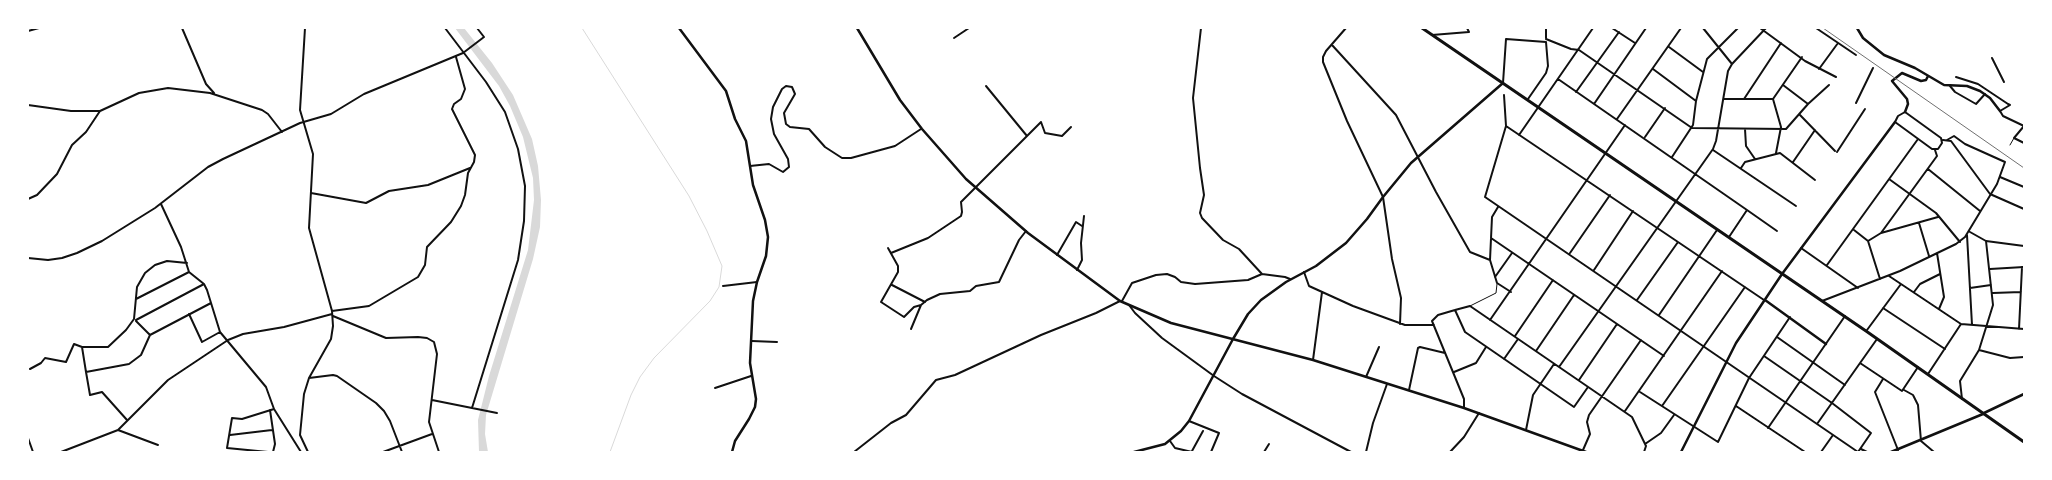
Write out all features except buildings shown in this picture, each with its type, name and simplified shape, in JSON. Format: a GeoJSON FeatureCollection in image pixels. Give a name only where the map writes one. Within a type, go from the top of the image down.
{"type":"FeatureCollection","features":[{"type":"Feature","properties":{"kind":"highway"},"geometry":{"type":"LineString","coordinates":[[1422,28],[1877,338],[2024,442]]}},
{"type":"Feature","properties":{"kind":"street"},"geometry":{"type":"LineString","coordinates":[[28,31],[39,28]]}},
{"type":"Feature","properties":{"kind":"street"},"geometry":{"type":"LineString","coordinates":[[182,28],[206,84],[216,94]]}},
{"type":"Feature","properties":{"kind":"street"},"geometry":{"type":"LineString","coordinates":[[305,28],[300,110],[313,154],[309,228],[332,313],[333,326],[331,339],[309,378],[304,394],[299,428],[300,435],[308,452]]}},
{"type":"Feature","properties":{"kind":"street"},"geometry":{"type":"LineString","coordinates":[[445,28],[491,89],[508,119],[518,149],[525,186],[524,221],[518,260],[472,408]]}},
{"type":"Feature","properties":{"kind":"street"},"geometry":{"type":"LineString","coordinates":[[28,258],[55,259],[77,253],[102,241],[160,204],[208,167],[303,122],[331,114],[364,94],[456,57],[484,37],[477,28]]}},
{"type":"Feature","properties":{"kind":"street"},"geometry":{"type":"LineString","coordinates":[[679,28],[726,91],[735,119],[746,141],[753,185],[765,220],[768,237],[766,256],[756,282],[753,301],[750,341],[751,376],[756,399],[755,407],[737,437],[732,452]]}},
{"type":"Feature","properties":{"kind":"street"},"geometry":{"type":"LineString","coordinates":[[857,28],[889,84],[922,129],[974,187],[1076,270],[1121,301],[1171,323],[1313,360],[1479,413],[1584,452],[1590,434],[1588,418],[1641,340]]}},
{"type":"Feature","properties":{"kind":"street"},"geometry":{"type":"LineString","coordinates":[[954,38],[969,28]]}},
{"type":"Feature","properties":{"kind":"street"},"geometry":{"type":"LineString","coordinates":[[1201,28],[1193,98],[1204,196],[1200,214],[1222,240],[1239,249],[1262,274]]}},
{"type":"Feature","properties":{"kind":"street"},"geometry":{"type":"LineString","coordinates":[[1346,28],[1323,57],[1323,62],[1347,121],[1382,197],[1392,259],[1401,298],[1400,324]]}},
{"type":"Feature","properties":{"kind":"street"},"geometry":{"type":"LineString","coordinates":[[1432,35],[1469,32],[1467,28]]}},
{"type":"Feature","properties":{"kind":"street"},"geometry":{"type":"LineString","coordinates":[[1527,100],[1546,73],[1548,66],[1546,28]]}},
{"type":"Feature","properties":{"kind":"street"},"geometry":{"type":"LineString","coordinates":[[1520,135],[1593,28]]}},
{"type":"Feature","properties":{"kind":"street"},"geometry":{"type":"LineString","coordinates":[[1612,28],[1635,43]]}},
{"type":"Feature","properties":{"kind":"street"},"geometry":{"type":"LineString","coordinates":[[1594,104],[1646,28]]}},
{"type":"Feature","properties":{"kind":"street"},"geometry":{"type":"LineString","coordinates":[[1617,119],[1680,28]]}},
{"type":"Feature","properties":{"kind":"street"},"geometry":{"type":"LineString","coordinates":[[1704,28],[1732,64]]}},
{"type":"Feature","properties":{"kind":"street"},"geometry":{"type":"LineString","coordinates":[[1672,157],[1692,128],[1696,101],[1707,59],[1738,28]]}},
{"type":"Feature","properties":{"kind":"street"},"geometry":{"type":"LineString","coordinates":[[1760,28],[1819,69],[1836,77]]}},
{"type":"Feature","properties":{"kind":"street"},"geometry":{"type":"LineString","coordinates":[[1559,367],[1712,149],[1718,128],[1728,71],[1732,64],[1766,28]]}},
{"type":"Feature","properties":{"kind":"street"},"geometry":{"type":"LineString","coordinates":[[1816,28],[1856,55]]}},
{"type":"Feature","properties":{"kind":"street"},"geometry":{"type":"LineString","coordinates":[[1857,28],[1863,38],[1884,55],[1950,86],[1967,86],[1985,94],[1995,103],[2005,118],[2024,126],[2010,145]]}},
{"type":"Feature","properties":{"kind":"street"},"geometry":{"type":"LineString","coordinates":[[1576,92],[1619,32]]}},
{"type":"Feature","properties":{"kind":"street"},"geometry":{"type":"LineString","coordinates":[[1134,452],[1153,448],[1170,441],[1189,421],[1233,339],[1248,314],[1261,300],[1290,280],[1328,258],[1346,243],[1367,219],[1382,197],[1418,156],[1503,83],[1506,39],[1546,40],[1579,50],[1692,128],[1781,127],[1786,129],[1808,104],[1829,85]]}},
{"type":"Feature","properties":{"kind":"street"},"geometry":{"type":"LineString","coordinates":[[1744,99],[1781,43]]}},
{"type":"Feature","properties":{"kind":"street"},"geometry":{"type":"LineString","coordinates":[[1819,69],[1838,43]]}},
{"type":"Feature","properties":{"kind":"street"},"geometry":{"type":"LineString","coordinates":[[1332,45],[1396,115],[1470,252],[1490,260]]}},
{"type":"Feature","properties":{"kind":"street"},"geometry":{"type":"LineString","coordinates":[[1668,46],[1703,72]]}},
{"type":"Feature","properties":{"kind":"street"},"geometry":{"type":"LineString","coordinates":[[61,452],[118,430],[168,380],[228,340],[243,334],[284,327],[332,313],[369,306],[420,275],[425,265],[427,247],[448,226],[461,206],[465,195],[468,173],[475,155],[452,109],[454,104],[461,99],[465,89],[456,57]]}},
{"type":"Feature","properties":{"kind":"street"},"geometry":{"type":"LineString","coordinates":[[1773,99],[1802,57]]}},
{"type":"Feature","properties":{"kind":"street"},"geometry":{"type":"LineString","coordinates":[[1992,58],[2004,82]]}},
{"type":"Feature","properties":{"kind":"street"},"geometry":{"type":"LineString","coordinates":[[1856,103],[1873,68]]}},
{"type":"Feature","properties":{"kind":"street"},"geometry":{"type":"LineString","coordinates":[[1653,69],[1696,101]]}},
{"type":"Feature","properties":{"kind":"street"},"geometry":{"type":"LineString","coordinates":[[1681,452],[1726,361],[1764,300],[1898,116],[1905,112],[1908,104],[1907,99],[1892,81],[1902,73],[1921,81],[1926,80],[1928,76]]}},
{"type":"Feature","properties":{"kind":"street"},"geometry":{"type":"LineString","coordinates":[[1956,77],[1978,84],[2010,105],[2000,111]]}},
{"type":"Feature","properties":{"kind":"street"},"geometry":{"type":"LineString","coordinates":[[1558,79],[1778,231]]}},
{"type":"Feature","properties":{"kind":"street"},"geometry":{"type":"LineString","coordinates":[[1783,85],[1808,104]]}},
{"type":"Feature","properties":{"kind":"street"},"geometry":{"type":"LineString","coordinates":[[750,166],[769,164],[783,172],[789,167],[788,158],[773,129],[770,115],[782,89],[786,86],[792,87],[795,94],[784,113],[786,124],[790,127],[809,129],[825,147],[842,158],[851,158],[896,146],[922,129]]}},
{"type":"Feature","properties":{"kind":"street"},"geometry":{"type":"LineString","coordinates":[[986,86],[1027,136]]}},
{"type":"Feature","properties":{"kind":"street"},"geometry":{"type":"LineString","coordinates":[[1950,86],[1955,92],[1976,104],[1985,94]]}},
{"type":"Feature","properties":{"kind":"street"},"geometry":{"type":"LineString","coordinates":[[28,105],[71,112],[100,111],[139,93],[168,88],[216,94],[265,111],[282,132]]}},
{"type":"Feature","properties":{"kind":"street"},"geometry":{"type":"LineString","coordinates":[[1504,95],[1506,126],[1485,197],[1858,452],[1871,433],[1832,403],[1764,356]]}},
{"type":"Feature","properties":{"kind":"street"},"geometry":{"type":"LineString","coordinates":[[1723,99],[1773,99]]}},
{"type":"Feature","properties":{"kind":"street"},"geometry":{"type":"LineString","coordinates":[[1773,99],[1781,127],[1776,153]]}},
{"type":"Feature","properties":{"kind":"street"},"geometry":{"type":"LineString","coordinates":[[1644,138],[1665,108]]}},
{"type":"Feature","properties":{"kind":"street"},"geometry":{"type":"LineString","coordinates":[[1799,114],[1836,151],[1865,108]]}},
{"type":"Feature","properties":{"kind":"street"},"geometry":{"type":"LineString","coordinates":[[28,200],[37,195],[54,178],[61,169],[72,145],[86,132],[100,111]]}},
{"type":"Feature","properties":{"kind":"street"},"geometry":{"type":"LineString","coordinates":[[1822,301],[1889,276],[1960,242],[1968,233],[2000,177],[2005,162],[1965,144],[1954,136],[1948,140],[1942,140],[1905,112]]}},
{"type":"Feature","properties":{"kind":"street"},"geometry":{"type":"LineString","coordinates":[[891,253],[928,238],[960,216],[962,212],[961,202],[1041,122],[1045,133],[1062,136],[1071,127]]}},
{"type":"Feature","properties":{"kind":"street"},"geometry":{"type":"LineString","coordinates":[[1881,233],[1937,156],[1935,150],[1895,122]]}},
{"type":"Feature","properties":{"kind":"street"},"geometry":{"type":"LineString","coordinates":[[1490,320],[1625,125]]}},
{"type":"Feature","properties":{"kind":"street"},"geometry":{"type":"LineString","coordinates":[[1506,126],[1790,317],[1826,344]]}},
{"type":"Feature","properties":{"kind":"street"},"geometry":{"type":"LineString","coordinates":[[1745,128],[1746,146],[1754,159]]}},
{"type":"Feature","properties":{"kind":"street"},"geometry":{"type":"LineString","coordinates":[[1793,162],[1815,130]]}},
{"type":"Feature","properties":{"kind":"street"},"geometry":{"type":"LineString","coordinates":[[2014,138],[2024,143]]}},
{"type":"Feature","properties":{"kind":"street"},"geometry":{"type":"LineString","coordinates":[[1828,265],[1918,139]]}},
{"type":"Feature","properties":{"kind":"street"},"geometry":{"type":"LineString","coordinates":[[1935,150],[1942,143],[1942,140]]}},
{"type":"Feature","properties":{"kind":"street"},"geometry":{"type":"LineString","coordinates":[[1948,140],[1951,141],[1990,194],[2024,209]]}},
{"type":"Feature","properties":{"kind":"street"},"geometry":{"type":"LineString","coordinates":[[1712,149],[1796,206]]}},
{"type":"Feature","properties":{"kind":"street"},"geometry":{"type":"LineString","coordinates":[[1741,168],[1745,162],[1780,153],[1815,180]]}},
{"type":"Feature","properties":{"kind":"street"},"geometry":{"type":"LineString","coordinates":[[310,193],[366,203],[389,191],[428,185],[470,168]]}},
{"type":"Feature","properties":{"kind":"street"},"geometry":{"type":"LineString","coordinates":[[1928,169],[1980,210]]}},
{"type":"Feature","properties":{"kind":"street"},"geometry":{"type":"LineString","coordinates":[[2000,177],[2024,187]]}},
{"type":"Feature","properties":{"kind":"street"},"geometry":{"type":"LineString","coordinates":[[1889,179],[1930,208],[1960,242]]}},
{"type":"Feature","properties":{"kind":"street"},"geometry":{"type":"LineString","coordinates":[[1569,254],[1610,195]]}},
{"type":"Feature","properties":{"kind":"street"},"geometry":{"type":"LineString","coordinates":[[160,204],[187,262],[189,272],[204,284],[220,332],[266,388],[274,409],[301,452]]}},
{"type":"Feature","properties":{"kind":"street"},"geometry":{"type":"LineString","coordinates":[[1464,408],[1464,399],[1433,319],[1438,315],[1470,306],[1496,293],[1497,283],[1490,260],[1492,217],[1498,207]]}},
{"type":"Feature","properties":{"kind":"street"},"geometry":{"type":"LineString","coordinates":[[1728,238],[1747,210]]}},
{"type":"Feature","properties":{"kind":"street"},"geometry":{"type":"LineString","coordinates":[[1594,270],[1633,211]]}},
{"type":"Feature","properties":{"kind":"street"},"geometry":{"type":"LineString","coordinates":[[1076,270],[1082,260],[1082,226],[1084,216]]}},
{"type":"Feature","properties":{"kind":"street"},"geometry":{"type":"LineString","coordinates":[[1868,241],[1881,233],[1938,217]]}},
{"type":"Feature","properties":{"kind":"street"},"geometry":{"type":"LineString","coordinates":[[1057,255],[1076,222],[1082,226]]}},
{"type":"Feature","properties":{"kind":"street"},"geometry":{"type":"LineString","coordinates":[[1919,223],[1930,256]]}},
{"type":"Feature","properties":{"kind":"street"},"geometry":{"type":"LineString","coordinates":[[1659,315],[1717,230]]}},
{"type":"Feature","properties":{"kind":"street"},"geometry":{"type":"LineString","coordinates":[[1854,230],[1868,241],[1880,279]]}},
{"type":"Feature","properties":{"kind":"street"},"geometry":{"type":"LineString","coordinates":[[888,248],[898,266],[898,272],[881,302],[904,317],[914,308],[940,294],[970,291],[976,286],[999,282],[1019,240],[1026,231]]}},
{"type":"Feature","properties":{"kind":"street"},"geometry":{"type":"LineString","coordinates":[[1968,233],[1986,241],[2024,246]]}},
{"type":"Feature","properties":{"kind":"street"},"geometry":{"type":"LineString","coordinates":[[1968,233],[1972,325]]}},
{"type":"Feature","properties":{"kind":"street"},"geometry":{"type":"LineString","coordinates":[[1491,238],[1664,356]]}},
{"type":"Feature","properties":{"kind":"street"},"geometry":{"type":"LineString","coordinates":[[1962,399],[1960,381],[1979,350],[1993,305],[1986,241]]}},
{"type":"Feature","properties":{"kind":"street"},"geometry":{"type":"LineString","coordinates":[[1637,300],[1678,242]]}},
{"type":"Feature","properties":{"kind":"street"},"geometry":{"type":"LineString","coordinates":[[1802,248],[1858,288]]}},
{"type":"Feature","properties":{"kind":"street"},"geometry":{"type":"LineString","coordinates":[[1495,277],[1513,252]]}},
{"type":"Feature","properties":{"kind":"street"},"geometry":{"type":"LineString","coordinates":[[1937,253],[1944,297],[1938,309]]}},
{"type":"Feature","properties":{"kind":"street"},"geometry":{"type":"LineString","coordinates":[[150,335],[135,320],[137,287],[141,278],[155,265],[170,260],[187,262]]}},
{"type":"Feature","properties":{"kind":"street"},"geometry":{"type":"LineString","coordinates":[[1990,270],[2023,267],[2019,328]]}},
{"type":"Feature","properties":{"kind":"street"},"geometry":{"type":"LineString","coordinates":[[1624,412],[1640,392],[1722,271]]}},
{"type":"Feature","properties":{"kind":"street"},"geometry":{"type":"LineString","coordinates":[[136,298],[189,272]]}},
{"type":"Feature","properties":{"kind":"street"},"geometry":{"type":"LineString","coordinates":[[1304,272],[1309,286],[1400,324],[1434,325]]}},
{"type":"Feature","properties":{"kind":"street"},"geometry":{"type":"LineString","coordinates":[[854,452],[891,422],[906,415],[936,380],[955,375],[1041,334],[1096,313],[1121,301],[1132,283],[1156,274],[1167,274],[1187,283],[1204,284],[1248,280],[1262,274],[1285,277],[1290,280]]}},
{"type":"Feature","properties":{"kind":"street"},"geometry":{"type":"LineString","coordinates":[[1914,292],[1920,284],[1940,274]]}},
{"type":"Feature","properties":{"kind":"street"},"geometry":{"type":"LineString","coordinates":[[1889,276],[1961,324],[2024,329]]}},
{"type":"Feature","properties":{"kind":"street"},"geometry":{"type":"LineString","coordinates":[[1514,336],[1553,280]]}},
{"type":"Feature","properties":{"kind":"street"},"geometry":{"type":"LineString","coordinates":[[723,286],[756,282]]}},
{"type":"Feature","properties":{"kind":"street"},"geometry":{"type":"LineString","coordinates":[[1497,283],[1510,292]]}},
{"type":"Feature","properties":{"kind":"street"},"geometry":{"type":"LineString","coordinates":[[30,369],[45,358],[66,362],[74,344],[82,347],[108,347],[135,320],[204,284]]}},
{"type":"Feature","properties":{"kind":"street"},"geometry":{"type":"LineString","coordinates":[[1866,331],[1901,284]]}},
{"type":"Feature","properties":{"kind":"street"},"geometry":{"type":"LineString","coordinates":[[892,285],[925,302]]}},
{"type":"Feature","properties":{"kind":"street"},"geometry":{"type":"LineString","coordinates":[[1970,288],[1991,285]]}},
{"type":"Feature","properties":{"kind":"street"},"geometry":{"type":"LineString","coordinates":[[1662,406],[1745,287]]}},
{"type":"Feature","properties":{"kind":"street"},"geometry":{"type":"LineString","coordinates":[[1313,360],[1322,292]]}},
{"type":"Feature","properties":{"kind":"street"},"geometry":{"type":"LineString","coordinates":[[1992,293],[2021,292]]}},
{"type":"Feature","properties":{"kind":"street"},"geometry":{"type":"LineString","coordinates":[[1536,351],[1574,295]]}},
{"type":"Feature","properties":{"kind":"street"},"geometry":{"type":"LineString","coordinates":[[150,335],[211,303]]}},
{"type":"Feature","properties":{"kind":"street"},"geometry":{"type":"LineString","coordinates":[[911,328],[921,305]]}},
{"type":"Feature","properties":{"kind":"street"},"geometry":{"type":"LineString","coordinates":[[1129,305],[1162,338],[1214,376],[1242,394],[1351,452]]}},
{"type":"Feature","properties":{"kind":"street"},"geometry":{"type":"LineString","coordinates":[[1470,306],[1632,417],[1645,444],[1644,452]]}},
{"type":"Feature","properties":{"kind":"street"},"geometry":{"type":"LineString","coordinates":[[1883,308],[1945,349]]}},
{"type":"Feature","properties":{"kind":"street"},"geometry":{"type":"LineString","coordinates":[[1455,310],[1465,332],[1574,407],[1588,387]]}},
{"type":"Feature","properties":{"kind":"street"},"geometry":{"type":"LineString","coordinates":[[332,313],[386,338],[418,337],[432,341],[436,346],[437,354],[429,422],[439,452]]}},
{"type":"Feature","properties":{"kind":"street"},"geometry":{"type":"LineString","coordinates":[[189,314],[202,342],[220,332]]}},
{"type":"Feature","properties":{"kind":"street"},"geometry":{"type":"LineString","coordinates":[[1768,428],[1845,316]]}},
{"type":"Feature","properties":{"kind":"street"},"geometry":{"type":"LineString","coordinates":[[1640,392],[1718,442],[1749,378],[1790,317]]}},
{"type":"Feature","properties":{"kind":"street"},"geometry":{"type":"LineString","coordinates":[[1578,380],[1617,324]]}},
{"type":"Feature","properties":{"kind":"street"},"geometry":{"type":"LineString","coordinates":[[1928,374],[1961,324]]}},
{"type":"Feature","properties":{"kind":"street"},"geometry":{"type":"LineString","coordinates":[[86,372],[129,364],[141,355],[150,340],[150,335]]}},
{"type":"Feature","properties":{"kind":"street"},"geometry":{"type":"LineString","coordinates":[[1777,337],[1845,385]]}},
{"type":"Feature","properties":{"kind":"street"},"geometry":{"type":"LineString","coordinates":[[1818,424],[1877,338]]}},
{"type":"Feature","properties":{"kind":"street"},"geometry":{"type":"LineString","coordinates":[[1504,359],[1518,339]]}},
{"type":"Feature","properties":{"kind":"street"},"geometry":{"type":"LineString","coordinates":[[750,341],[777,342]]}},
{"type":"Feature","properties":{"kind":"street"},"geometry":{"type":"LineString","coordinates":[[1409,390],[1418,348],[1420,346],[1445,353]]}},
{"type":"Feature","properties":{"kind":"street"},"geometry":{"type":"LineString","coordinates":[[82,347],[90,395],[102,392],[127,420]]}},
{"type":"Feature","properties":{"kind":"street"},"geometry":{"type":"LineString","coordinates":[[1366,377],[1379,347]]}},
{"type":"Feature","properties":{"kind":"street"},"geometry":{"type":"LineString","coordinates":[[1453,372],[1476,363],[1486,347]]}},
{"type":"Feature","properties":{"kind":"street"},"geometry":{"type":"LineString","coordinates":[[1979,350],[2010,358],[2024,357]]}},
{"type":"Feature","properties":{"kind":"street"},"geometry":{"type":"LineString","coordinates":[[1860,363],[1902,391],[1904,389],[1913,395],[1918,405],[1921,440],[1934,452]]}},
{"type":"Feature","properties":{"kind":"street"},"geometry":{"type":"LineString","coordinates":[[1526,430],[1533,395],[1554,364]]}},
{"type":"Feature","properties":{"kind":"street"},"geometry":{"type":"LineString","coordinates":[[1904,389],[1918,367]]}},
{"type":"Feature","properties":{"kind":"street"},"geometry":{"type":"LineString","coordinates":[[309,378],[338,376],[371,399],[384,411],[390,421],[402,452]]}},
{"type":"Feature","properties":{"kind":"street"},"geometry":{"type":"LineString","coordinates":[[715,388],[751,376]]}},
{"type":"Feature","properties":{"kind":"street"},"geometry":{"type":"LineString","coordinates":[[1883,379],[1875,392],[1898,450]]}},
{"type":"Feature","properties":{"kind":"street"},"geometry":{"type":"LineString","coordinates":[[1366,452],[1373,423],[1387,384]]}},
{"type":"Feature","properties":{"kind":"street"},"geometry":{"type":"LineString","coordinates":[[1891,452],[2024,394]]}},
{"type":"Feature","properties":{"kind":"street"},"geometry":{"type":"LineString","coordinates":[[432,400],[496,413]]}},
{"type":"Feature","properties":{"kind":"street"},"geometry":{"type":"LineString","coordinates":[[1735,406],[1805,452]]}},
{"type":"Feature","properties":{"kind":"street"},"geometry":{"type":"LineString","coordinates":[[268,452],[227,448],[232,418],[242,419],[274,409]]}},
{"type":"Feature","properties":{"kind":"street"},"geometry":{"type":"LineString","coordinates":[[270,410],[275,444],[273,452]]}},
{"type":"Feature","properties":{"kind":"street"},"geometry":{"type":"LineString","coordinates":[[1450,452],[1464,437],[1479,413]]}},
{"type":"Feature","properties":{"kind":"street"},"geometry":{"type":"LineString","coordinates":[[1645,444],[1661,433],[1674,415]]}},
{"type":"Feature","properties":{"kind":"street"},"geometry":{"type":"LineString","coordinates":[[1189,421],[1219,433],[1211,452]]}},
{"type":"Feature","properties":{"kind":"street"},"geometry":{"type":"LineString","coordinates":[[118,430],[158,445]]}},
{"type":"Feature","properties":{"kind":"street"},"geometry":{"type":"LineString","coordinates":[[229,435],[272,430]]}},
{"type":"Feature","properties":{"kind":"street"},"geometry":{"type":"LineString","coordinates":[[1170,441],[1175,448],[1192,452],[1202,431]]}},
{"type":"Feature","properties":{"kind":"street"},"geometry":{"type":"LineString","coordinates":[[383,452],[432,434]]}},
{"type":"Feature","properties":{"kind":"street"},"geometry":{"type":"LineString","coordinates":[[1821,452],[1833,435]]}},
{"type":"Feature","properties":{"kind":"street"},"geometry":{"type":"LineString","coordinates":[[28,438],[33,452]]}},
{"type":"Feature","properties":{"kind":"street"},"geometry":{"type":"LineString","coordinates":[[1264,452],[1269,444]]}},
{"type":"Feature","properties":{"kind":"street"},"geometry":{"type":"LineString","coordinates":[[1860,448],[1867,452]]}},
{"type":"Feature","properties":{"kind":"shaded area"},"geometry":{"type":"Polygon","coordinates":[[[455,28],[464,28],[492,63],[513,95],[532,139],[538,166],[541,200],[540,227],[533,259],[486,415],[485,434],[488,452],[479,452],[478,420],[489,376],[528,250],[534,200],[533,178],[523,137],[510,106],[499,86],[455,28]]]}},
{"type":"Feature","properties":{"kind":"waterway"},"geometry":{"type":"LineString","coordinates":[[582,28],[689,196],[722,266],[719,287],[710,301],[654,358],[640,377],[631,395],[610,452]]}},
{"type":"Feature","properties":{"kind":"railway"},"geometry":{"type":"LineString","coordinates":[[1823,28],[2024,168]]}}]}
